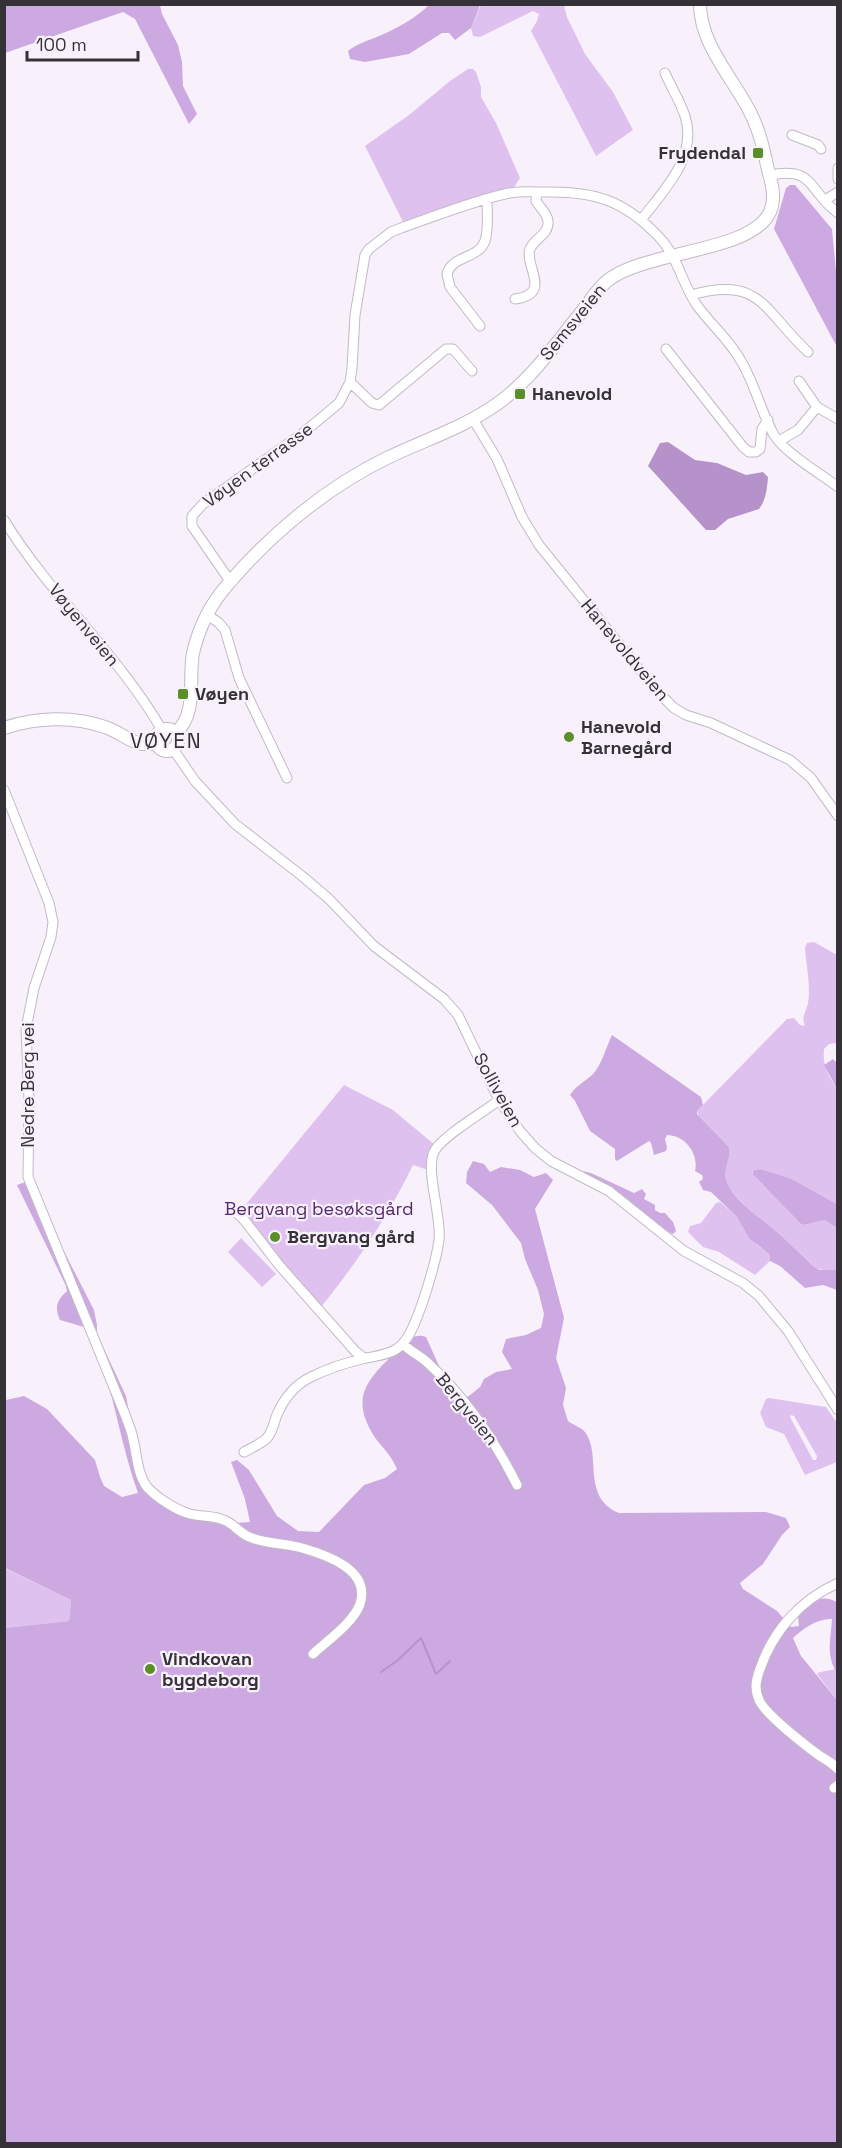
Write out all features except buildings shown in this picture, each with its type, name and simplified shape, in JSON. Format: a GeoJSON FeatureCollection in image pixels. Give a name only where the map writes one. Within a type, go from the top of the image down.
{"type":"FeatureCollection","features":[{"type":"Feature","properties":{"kind":"main road","name":"Semsveien"},"geometry":{"type":"LineString","coordinates":[[168,732],[187,721],[193,655],[207,615],[230,581],[284,528],[323,498],[388,458],[473,419],[497,404],[535,369],[607,280],[639,264],[729,240],[761,225],[769,213],[773,199],[770,175],[758,130],[751,113],[706,35],[700,4]]}},
{"type":"Feature","properties":{"kind":"main road"},"geometry":{"type":"LineString","coordinates":[[4,728],[36,720],[69,720],[108,728],[145,746],[156,743]]}},
{"type":"Feature","properties":{"kind":"main road"},"geometry":{"type":"LineString","coordinates":[[168,732],[177,740],[173,748],[163,750],[156,743],[158,734],[168,732]]}},
{"type":"Feature","properties":{"kind":"street"},"geometry":{"type":"LineString","coordinates":[[641,220],[674,177],[687,146],[688,129],[684,115],[665,73]]}},
{"type":"Feature","properties":{"kind":"street"},"geometry":{"type":"LineString","coordinates":[[792,135],[818,145],[821,149]]}},
{"type":"Feature","properties":{"kind":"street"},"geometry":{"type":"LineString","coordinates":[[837,168],[837,179]]}},
{"type":"Feature","properties":{"kind":"street"},"geometry":{"type":"LineString","coordinates":[[770,175],[789,172],[800,175],[837,213]]}},
{"type":"Feature","properties":{"kind":"street"},"geometry":{"type":"LineString","coordinates":[[480,326],[450,287],[447,274],[453,263],[476,252],[484,243],[488,199],[518,192],[574,191],[596,195],[641,220],[659,237],[673,255],[691,295],[742,361],[779,441],[835,482]]}},
{"type":"Feature","properties":{"kind":"street"},"geometry":{"type":"LineString","coordinates":[[515,298],[527,294],[535,284],[536,277],[529,252],[548,225],[547,216],[536,201],[537,192]]}},
{"type":"Feature","properties":{"kind":"street"},"geometry":{"type":"LineString","coordinates":[[825,200],[837,192]]}},
{"type":"Feature","properties":{"kind":"street","name":"Vøyen terrasse"},"geometry":{"type":"LineString","coordinates":[[230,581],[192,526],[192,516],[203,504],[330,412],[339,403],[350,382],[355,315],[365,255],[391,232],[488,199]]}},
{"type":"Feature","properties":{"kind":"street"},"geometry":{"type":"LineString","coordinates":[[691,295],[729,289],[752,295],[766,304],[790,335],[808,352]]}},
{"type":"Feature","properties":{"kind":"street"},"geometry":{"type":"LineString","coordinates":[[350,382],[372,403],[379,405],[446,349],[453,349],[472,371]]}},
{"type":"Feature","properties":{"kind":"street"},"geometry":{"type":"LineString","coordinates":[[666,349],[705,401],[717,412],[749,452],[756,452],[760,449],[762,429],[768,420]]}},
{"type":"Feature","properties":{"kind":"street"},"geometry":{"type":"LineString","coordinates":[[799,381],[817,406],[837,419]]}},
{"type":"Feature","properties":{"kind":"street"},"geometry":{"type":"LineString","coordinates":[[779,441],[798,430],[817,406]]}},
{"type":"Feature","properties":{"kind":"street","name":"Hanevoldveien"},"geometry":{"type":"LineString","coordinates":[[473,419],[494,452],[522,518],[539,545],[658,692],[686,716],[711,723],[790,760],[811,778],[837,816]]}},
{"type":"Feature","properties":{"kind":"street","name":"Vøyenveien"},"geometry":{"type":"LineString","coordinates":[[4,520],[168,732]]}},
{"type":"Feature","properties":{"kind":"street"},"geometry":{"type":"LineString","coordinates":[[207,615],[225,630],[239,678],[287,778]]}},
{"type":"Feature","properties":{"kind":"street","name":"Solliveien"},"geometry":{"type":"LineString","coordinates":[[173,748],[195,781],[235,824],[329,899],[374,945],[444,999],[458,1015],[499,1100],[519,1131],[535,1148],[550,1161],[609,1191],[684,1251],[743,1283],[759,1296],[788,1332],[837,1410]]}},
{"type":"Feature","properties":{"kind":"street","name":"Nedre Berg vei"},"geometry":{"type":"LineString","coordinates":[[4,790],[49,903],[53,922],[51,937],[34,987],[26,1029],[29,1099],[28,1177],[126,1417],[133,1437],[140,1472],[147,1487],[167,1503],[189,1514],[219,1518],[229,1522],[239,1532],[251,1538],[301,1547],[348,1568],[358,1577],[361,1586],[360,1605],[352,1617],[313,1654]]}},
{"type":"Feature","properties":{"kind":"street"},"geometry":{"type":"LineString","coordinates":[[243,1452],[267,1438],[284,1403],[298,1385],[311,1377],[364,1358],[379,1357],[403,1344],[414,1324],[433,1267],[439,1240],[438,1209],[431,1170],[435,1149],[499,1100]]}},
{"type":"Feature","properties":{"kind":"street"},"geometry":{"type":"LineString","coordinates":[[230,1206],[245,1221],[279,1265],[355,1351],[364,1358]]}},
{"type":"Feature","properties":{"kind":"street","name":"Bergveien"},"geometry":{"type":"LineString","coordinates":[[403,1344],[411,1352],[427,1361],[439,1373],[487,1430],[517,1485]]}},
{"type":"Feature","properties":{"kind":"street"},"geometry":{"type":"LineString","coordinates":[[837,1583],[799,1608],[783,1625],[767,1648],[755,1687],[759,1701],[768,1713],[837,1769]]}},
{"type":"Feature","properties":{"kind":"green space"},"geometry":{"type":"Polygon","coordinates":[[[481,4],[564,5],[567,17],[585,54],[613,92],[633,130],[596,156],[531,31],[539,14],[533,11],[480,37],[473,36],[471,28],[481,4]]]}},
{"type":"Feature","properties":{"kind":"green space"},"geometry":{"type":"Polygon","coordinates":[[[468,69],[476,72],[481,87],[481,97],[496,123],[520,178],[514,187],[403,222],[365,146],[468,69]]]}},
{"type":"Feature","properties":{"kind":"green space"},"geometry":{"type":"Polygon","coordinates":[[[814,942],[837,955],[837,1043],[829,1044],[824,1049],[824,1061],[837,1089],[837,1204],[790,1178],[760,1169],[752,1172],[801,1224],[824,1220],[837,1228],[837,1270],[822,1270],[813,1266],[733,1194],[725,1175],[729,1147],[699,1116],[697,1111],[787,1019],[794,1018],[800,1025],[805,1026],[804,1017],[809,990],[805,948],[807,943],[814,942]]]}},
{"type":"Feature","properties":{"kind":"green space","name":"Bergvang besøksgård"},"geometry":{"type":"Polygon","coordinates":[[[344,1085],[393,1110],[435,1145],[428,1170],[413,1165],[371,1239],[321,1307],[239,1213],[344,1085]]]}},
{"type":"Feature","properties":{"kind":"green space"},"geometry":{"type":"Polygon","coordinates":[[[720,1202],[737,1217],[757,1245],[769,1254],[770,1261],[755,1275],[719,1252],[703,1247],[688,1232],[690,1226],[701,1223],[716,1203],[720,1202]]]}},
{"type":"Feature","properties":{"kind":"green space"},"geometry":{"type":"Polygon","coordinates":[[[241,1238],[276,1274],[262,1287],[228,1252],[241,1238]]]}},
{"type":"Feature","properties":{"kind":"green space"},"geometry":{"type":"Polygon","coordinates":[[[766,1399],[826,1407],[837,1423],[837,1462],[805,1475],[784,1434],[766,1427],[760,1413],[766,1399]],[[794,1416],[790,1417],[813,1460],[816,1460],[817,1456],[794,1416]]]}},
{"type":"Feature","properties":{"kind":"green space"},"geometry":{"type":"Polygon","coordinates":[[[4,1568],[71,1600],[69,1621],[5,1628],[4,1568]]]}},
{"type":"Feature","properties":{"kind":"green space"},"geometry":{"type":"Polygon","coordinates":[[[837,1669],[837,1700],[817,1674],[837,1669]]]}},
{"type":"Feature","properties":{"kind":"shaded area"},"geometry":{"type":"Polygon","coordinates":[[[4,5],[160,5],[162,14],[178,45],[182,62],[183,86],[197,114],[189,124],[135,19],[123,12],[5,53],[4,5]]]}},
{"type":"Feature","properties":{"kind":"shaded area"},"geometry":{"type":"Polygon","coordinates":[[[429,5],[480,5],[471,28],[455,40],[449,33],[442,33],[409,54],[365,62],[350,59],[348,51],[352,48],[399,27],[429,5]]]}},
{"type":"Feature","properties":{"kind":"shaded area"},"geometry":{"type":"Polygon","coordinates":[[[795,185],[832,229],[837,282],[837,347],[774,229],[786,188],[795,185]]]}},
{"type":"Feature","properties":{"kind":"shaded area"},"geometry":{"type":"Polygon","coordinates":[[[668,442],[695,460],[717,463],[746,475],[763,472],[768,477],[765,498],[759,509],[728,519],[715,530],[706,530],[648,466],[660,443],[668,442]]]}},
{"type":"Feature","properties":{"kind":"shaded area"},"geometry":{"type":"Polygon","coordinates":[[[612,1035],[701,1097],[703,1105],[697,1114],[729,1147],[725,1175],[733,1194],[813,1266],[820,1270],[837,1270],[837,1290],[823,1285],[805,1288],[780,1266],[770,1261],[769,1254],[749,1238],[737,1217],[711,1192],[703,1190],[699,1182],[703,1179],[702,1175],[695,1171],[693,1152],[680,1138],[667,1135],[666,1151],[654,1155],[649,1141],[617,1161],[615,1149],[590,1131],[570,1095],[595,1071],[612,1035]]]}},
{"type":"Feature","properties":{"kind":"shaded area"},"geometry":{"type":"Polygon","coordinates":[[[833,1059],[837,1063],[837,1089],[824,1065],[833,1059]]]}},
{"type":"Feature","properties":{"kind":"shaded area"},"geometry":{"type":"Polygon","coordinates":[[[473,1161],[484,1164],[490,1172],[501,1167],[520,1170],[534,1177],[546,1173],[553,1180],[535,1209],[564,1318],[556,1358],[566,1388],[563,1405],[568,1421],[584,1431],[589,1440],[596,1486],[607,1506],[619,1513],[766,1512],[786,1518],[790,1527],[763,1564],[740,1583],[743,1589],[777,1611],[791,1627],[799,1626],[798,1615],[816,1601],[831,1599],[837,1602],[837,1669],[835,1670],[832,1663],[830,1651],[832,1619],[811,1624],[793,1638],[801,1656],[837,1700],[837,2143],[5,2143],[4,1628],[69,1621],[71,1600],[5,1568],[5,1398],[6,1400],[24,1396],[47,1409],[95,1460],[104,1486],[122,1497],[138,1493],[103,1371],[84,1327],[60,1320],[57,1311],[58,1304],[67,1291],[66,1286],[17,1185],[28,1181],[94,1310],[97,1334],[126,1396],[136,1450],[148,1485],[180,1510],[235,1523],[250,1522],[245,1499],[231,1462],[237,1460],[249,1470],[277,1516],[298,1531],[319,1532],[364,1485],[385,1478],[397,1469],[368,1425],[363,1401],[369,1381],[406,1342],[417,1336],[426,1337],[444,1377],[458,1400],[469,1396],[480,1387],[484,1379],[496,1372],[512,1369],[502,1352],[506,1339],[526,1335],[541,1328],[544,1314],[521,1243],[492,1205],[466,1183],[467,1172],[473,1161]]]}},
{"type":"Feature","properties":{"kind":"shaded area"},"geometry":{"type":"Polygon","coordinates":[[[760,1169],[790,1178],[837,1204],[837,1228],[824,1220],[801,1224],[753,1174],[753,1171],[760,1169]]]}},
{"type":"Feature","properties":{"kind":"shaded area"},"geometry":{"type":"Polygon","coordinates":[[[583,1171],[634,1193],[642,1189],[646,1194],[644,1199],[655,1205],[655,1210],[665,1213],[673,1222],[676,1231],[673,1234],[664,1229],[638,1208],[602,1186],[583,1171]]]}},
{"type":"Feature","properties":{"kind":"waterway"},"geometry":{"type":"LineString","coordinates":[[381,1672],[398,1660],[421,1638],[436,1674],[450,1661]]}},
{"type":"Feature","properties":{"kind":"place","name":"Frydendal"},"geometry":{"type":"Point","coordinates":[758,153]}},
{"type":"Feature","properties":{"kind":"place","name":"Hanevold"},"geometry":{"type":"Point","coordinates":[520,394]}},
{"type":"Feature","properties":{"kind":"place","name":"Vøyen"},"geometry":{"type":"Point","coordinates":[183,694]}},
{"type":"Feature","properties":{"kind":"place","name":"Hanevold Barnegård"},"geometry":{"type":"Point","coordinates":[569,737]}},
{"type":"Feature","properties":{"kind":"place","name":"Bergvang gård"},"geometry":{"type":"Point","coordinates":[275,1237]}},
{"type":"Feature","properties":{"kind":"place","name":"Vindkovan bygdeborg"},"geometry":{"type":"Point","coordinates":[150,1669]}},
{"type":"Feature","properties":{"kind":"district","name":"VØYEN"},"geometry":{"type":"Point","coordinates":[166,741]}}]}
